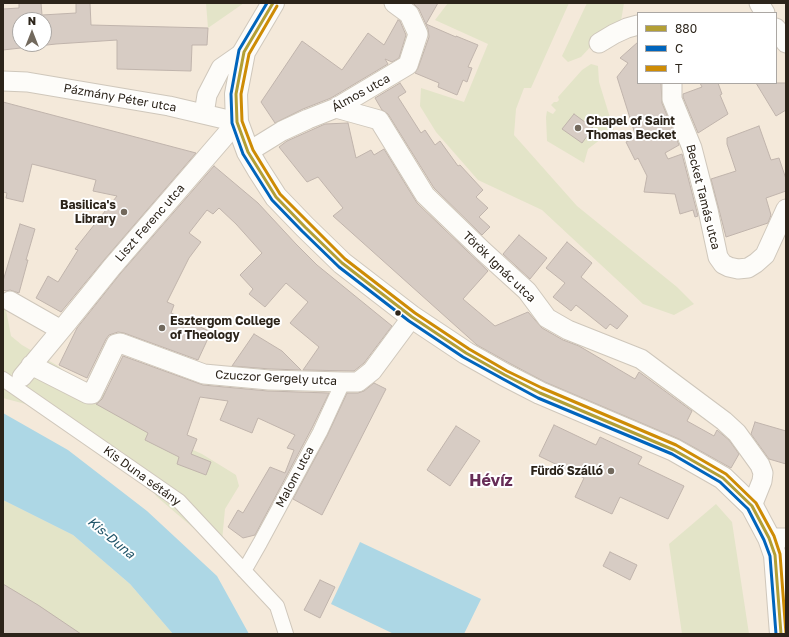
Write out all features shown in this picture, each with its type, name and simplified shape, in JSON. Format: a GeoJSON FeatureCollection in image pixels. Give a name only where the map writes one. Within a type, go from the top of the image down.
{"type":"FeatureCollection","features":[{"type":"Feature","properties":{"kind":"main road"},"geometry":{"type":"LineString","coordinates":[[273,3],[244,52],[236,94],[236,122],[248,152],[276,197],[342,263],[412,317],[466,353],[540,393],[674,450],[723,478],[752,506],[778,538],[774,555],[781,634]]}},
{"type":"Feature","properties":{"kind":"street","name":"Álmos utca"},"geometry":{"type":"LineString","coordinates":[[248,152],[282,131],[336,108],[408,65],[418,34],[409,14],[394,3]]}},
{"type":"Feature","properties":{"kind":"street"},"geometry":{"type":"LineString","coordinates":[[600,43],[614,34],[637,25]]}},
{"type":"Feature","properties":{"kind":"street"},"geometry":{"type":"LineString","coordinates":[[777,30],[786,43]]}},
{"type":"Feature","properties":{"kind":"street"},"geometry":{"type":"LineString","coordinates":[[204,114],[207,95],[221,68],[244,52]]}},
{"type":"Feature","properties":{"kind":"street","name":"Pázmány Péter utca"},"geometry":{"type":"LineString","coordinates":[[3,81],[34,84],[177,108],[236,122]]}},
{"type":"Feature","properties":{"kind":"street","name":"Becket Tamás utca"},"geometry":{"type":"LineString","coordinates":[[672,84],[672,99],[692,148],[718,257],[723,264],[738,269],[748,268],[756,263],[765,255],[786,209]]}},
{"type":"Feature","properties":{"kind":"street","name":"Török Ignác utca"},"geometry":{"type":"LineString","coordinates":[[336,108],[379,120],[425,195],[527,291],[547,318],[568,330],[641,359],[724,421],[741,438],[760,465],[763,473],[762,481],[752,506]]}},
{"type":"Feature","properties":{"kind":"street","name":"Liszt Ferenc utca"},"geometry":{"type":"LineString","coordinates":[[116,344],[92,394],[88,394],[27,371],[112,266],[236,122]]}},
{"type":"Feature","properties":{"kind":"street"},"geometry":{"type":"LineString","coordinates":[[10,301],[64,327]]}},
{"type":"Feature","properties":{"kind":"street","name":"Czuczor Gergely utca"},"geometry":{"type":"LineString","coordinates":[[116,344],[120,343],[204,374],[269,380],[358,382],[372,371],[412,317]]}},
{"type":"Feature","properties":{"kind":"street","name":"Kis Duna sétány"},"geometry":{"type":"LineString","coordinates":[[3,378],[179,501],[277,606],[286,634]]}},
{"type":"Feature","properties":{"kind":"street","name":"Malom utca"},"geometry":{"type":"LineString","coordinates":[[244,571],[316,439],[343,382]]}},
{"type":"Feature","properties":{"kind":"green space"},"geometry":{"type":"Polygon","coordinates":[[[206,3],[244,3],[208,28],[206,3]]]}},
{"type":"Feature","properties":{"kind":"green space"},"geometry":{"type":"Polygon","coordinates":[[[448,3],[569,3],[531,88],[524,88],[516,109],[514,135],[577,206],[677,287],[694,304],[674,315],[643,304],[542,210],[478,180],[436,132],[420,106],[421,88],[464,102],[488,44],[435,20],[448,3]]]}},
{"type":"Feature","properties":{"kind":"green space"},"geometry":{"type":"Polygon","coordinates":[[[587,3],[624,3],[621,21],[595,42],[581,57],[568,62],[562,56],[587,3]]]}},
{"type":"Feature","properties":{"kind":"green space"},"geometry":{"type":"Polygon","coordinates":[[[591,64],[598,66],[599,82],[617,140],[601,139],[588,149],[584,163],[547,141],[546,117],[547,111],[553,114],[556,110],[551,105],[559,100],[558,97],[582,70],[591,64]]]}},
{"type":"Feature","properties":{"kind":"green space"},"geometry":{"type":"Polygon","coordinates":[[[3,308],[6,310],[11,336],[22,345],[58,366],[74,379],[110,395],[173,441],[202,454],[236,475],[239,486],[225,509],[222,541],[205,538],[156,496],[135,463],[121,451],[103,458],[29,405],[3,398],[3,308]]]}},
{"type":"Feature","properties":{"kind":"green space"},"geometry":{"type":"Polygon","coordinates":[[[3,500],[73,535],[130,584],[173,634],[3,634],[3,500]]]}},
{"type":"Feature","properties":{"kind":"green space"},"geometry":{"type":"Polygon","coordinates":[[[716,504],[732,522],[749,634],[682,634],[669,544],[716,504]]]}},
{"type":"Feature","properties":{"kind":"water","name":"Kis-Duna"},"geometry":{"type":"Polygon","coordinates":[[[3,413],[68,450],[147,511],[217,576],[249,634],[173,634],[130,584],[73,535],[3,500],[3,413]]]}},
{"type":"Feature","properties":{"kind":"water"},"geometry":{"type":"Polygon","coordinates":[[[360,542],[481,599],[464,634],[394,634],[331,604],[360,542]]]}},
{"type":"Feature","properties":{"kind":"building"},"geometry":{"type":"Polygon","coordinates":[[[19,3],[41,3],[42,12],[12,12],[12,49],[3,50],[3,9],[19,8],[19,3]]]}},
{"type":"Feature","properties":{"kind":"building"},"geometry":{"type":"Polygon","coordinates":[[[76,3],[90,3],[91,25],[208,28],[207,45],[192,45],[191,71],[117,69],[117,40],[52,44],[52,14],[76,13],[76,3]]]}},
{"type":"Feature","properties":{"kind":"building"},"geometry":{"type":"Polygon","coordinates":[[[413,3],[438,3],[426,24],[478,45],[468,67],[472,68],[467,82],[463,80],[457,95],[438,87],[439,83],[415,73],[429,37],[428,29],[419,9],[413,3]]]}},
{"type":"Feature","properties":{"kind":"building"},"geometry":{"type":"Polygon","coordinates":[[[398,20],[400,21],[406,35],[399,58],[392,62],[385,59],[388,64],[331,98],[303,109],[275,123],[261,102],[302,41],[342,70],[368,33],[384,45],[398,20]]]}},
{"type":"Feature","properties":{"kind":"building"},"geometry":{"type":"Polygon","coordinates":[[[637,43],[637,84],[661,84],[662,103],[679,145],[665,153],[668,159],[682,154],[698,216],[695,217],[693,210],[680,214],[675,194],[644,192],[647,176],[638,158],[635,160],[626,142],[636,137],[617,77],[628,63],[620,58],[637,43]]]}},
{"type":"Feature","properties":{"kind":"building"},"geometry":{"type":"Polygon","coordinates":[[[400,83],[406,92],[398,97],[421,133],[425,130],[435,145],[440,141],[458,166],[460,165],[483,190],[476,197],[488,208],[479,217],[490,227],[482,235],[434,188],[388,114],[382,110],[375,98],[400,83]]]}},
{"type":"Feature","properties":{"kind":"building"},"geometry":{"type":"Polygon","coordinates":[[[786,83],[786,110],[776,116],[757,84],[786,83]]]}},
{"type":"Feature","properties":{"kind":"building"},"geometry":{"type":"Polygon","coordinates":[[[700,84],[718,84],[722,94],[720,95],[728,114],[698,133],[683,94],[702,87],[700,84]]]}},
{"type":"Feature","properties":{"kind":"building"},"geometry":{"type":"Polygon","coordinates":[[[3,102],[196,153],[61,312],[36,298],[48,276],[58,282],[78,250],[75,249],[117,196],[93,191],[96,180],[32,164],[23,202],[6,198],[7,193],[3,192],[3,102]]]}},
{"type":"Feature","properties":{"kind":"building","name":"Chapel of Saint Thomas Becket"},"geometry":{"type":"Polygon","coordinates":[[[574,114],[593,128],[582,143],[562,129],[574,114]]]}},
{"type":"Feature","properties":{"kind":"building"},"geometry":{"type":"Polygon","coordinates":[[[348,123],[356,158],[371,150],[374,155],[384,149],[417,203],[488,271],[463,299],[495,326],[528,312],[542,328],[563,340],[579,346],[635,379],[639,372],[692,411],[687,421],[714,436],[717,430],[729,440],[739,454],[731,468],[679,439],[545,382],[477,345],[333,216],[343,208],[318,177],[307,182],[279,147],[287,141],[325,124],[348,123]]]}},
{"type":"Feature","properties":{"kind":"building"},"geometry":{"type":"Polygon","coordinates":[[[759,126],[771,160],[779,158],[786,179],[786,191],[766,198],[771,215],[768,223],[726,237],[711,179],[736,171],[727,144],[727,138],[759,126]]]}},
{"type":"Feature","properties":{"kind":"building"},"geometry":{"type":"Polygon","coordinates":[[[214,166],[258,203],[317,265],[392,326],[364,363],[354,371],[303,370],[319,347],[290,323],[308,302],[286,283],[265,307],[249,294],[253,289],[240,275],[262,253],[236,224],[219,208],[213,214],[207,210],[189,233],[201,242],[189,258],[167,302],[174,305],[171,313],[211,332],[198,360],[118,332],[109,335],[106,339],[87,378],[59,365],[77,328],[120,274],[214,166]]]}},
{"type":"Feature","properties":{"kind":"building"},"geometry":{"type":"Polygon","coordinates":[[[20,224],[35,229],[26,260],[28,260],[19,293],[10,290],[3,290],[3,281],[20,224]]]}},
{"type":"Feature","properties":{"kind":"building"},"geometry":{"type":"Polygon","coordinates":[[[519,235],[547,258],[530,279],[503,254],[519,235]]]}},
{"type":"Feature","properties":{"kind":"building"},"geometry":{"type":"Polygon","coordinates":[[[567,242],[592,263],[581,277],[628,316],[617,329],[610,324],[606,329],[576,305],[571,311],[553,297],[565,283],[546,268],[567,242]]]}},
{"type":"Feature","properties":{"kind":"building"},"geometry":{"type":"Polygon","coordinates":[[[254,334],[282,351],[301,370],[232,366],[254,334]]]}},
{"type":"Feature","properties":{"kind":"building"},"geometry":{"type":"Polygon","coordinates":[[[123,356],[203,385],[268,391],[329,393],[255,535],[243,538],[228,527],[238,510],[243,513],[270,467],[285,473],[294,450],[287,448],[295,435],[258,418],[252,433],[220,420],[228,401],[200,397],[187,435],[197,439],[191,454],[211,462],[206,475],[177,464],[179,457],[145,440],[148,433],[96,404],[102,399],[123,356]]]}},
{"type":"Feature","properties":{"kind":"building"},"geometry":{"type":"Polygon","coordinates":[[[374,383],[386,389],[322,515],[293,499],[327,436],[347,393],[358,393],[364,391],[374,383]]]}},
{"type":"Feature","properties":{"kind":"building"},"geometry":{"type":"Polygon","coordinates":[[[755,422],[786,431],[786,464],[769,459],[751,434],[755,422]]]}},
{"type":"Feature","properties":{"kind":"building","name":"Fürdő Szálló"},"geometry":{"type":"Polygon","coordinates":[[[554,425],[596,445],[600,437],[642,457],[638,464],[684,486],[668,519],[620,497],[612,514],[575,497],[584,478],[539,456],[554,425]]]}},
{"type":"Feature","properties":{"kind":"building"},"geometry":{"type":"Polygon","coordinates":[[[456,426],[480,441],[450,486],[427,470],[456,426]]]}},
{"type":"Feature","properties":{"kind":"building"},"geometry":{"type":"Polygon","coordinates":[[[610,552],[637,565],[630,580],[603,566],[610,552]]]}},
{"type":"Feature","properties":{"kind":"building"},"geometry":{"type":"Polygon","coordinates":[[[320,580],[335,587],[320,618],[304,610],[320,580]]]}},
{"type":"Feature","properties":{"kind":"building"},"geometry":{"type":"Polygon","coordinates":[[[3,584],[38,605],[81,634],[3,634],[3,584]]]}},
{"type":"Feature","properties":{"kind":"transit line","name":"C"},"geometry":{"type":"LineString","coordinates":[[267,3],[239,50],[231,94],[232,123],[243,154],[272,200],[339,267],[409,321],[463,357],[538,398],[672,454],[720,482],[748,509],[764,540],[770,556],[776,634]]}},
{"type":"Feature","properties":{"kind":"transit line","name":"880"},"geometry":{"type":"LineString","coordinates":[[273,3],[244,52],[236,94],[237,122],[248,152],[276,197],[342,263],[412,317],[466,353],[540,393],[674,450],[723,478],[752,506],[769,538],[775,555],[781,634]]}},
{"type":"Feature","properties":{"kind":"transit line","name":"T"},"geometry":{"type":"LineString","coordinates":[[277,6],[249,54],[241,94],[242,121],[253,150],[280,194],[345,259],[415,313],[469,349],[507,371],[542,388],[676,445],[726,474],[756,503],[774,536],[780,554],[786,634]]}},
{"type":"Feature","properties":{"kind":"place","name":"Chapel of Saint Thomas Becket"},"geometry":{"type":"Point","coordinates":[578,128]}},
{"type":"Feature","properties":{"kind":"place","name":"Basilica's Library"},"geometry":{"type":"Point","coordinates":[124,212]}},
{"type":"Feature","properties":{"kind":"place","name":"Esztergom College of Theology"},"geometry":{"type":"Point","coordinates":[162,328]}},
{"type":"Feature","properties":{"kind":"place","name":"Fürdő Szálló"},"geometry":{"type":"Point","coordinates":[611,471]}},
{"type":"Feature","properties":{"kind":"district","name":"Hévíz"},"geometry":{"type":"Point","coordinates":[491,481]}}]}
